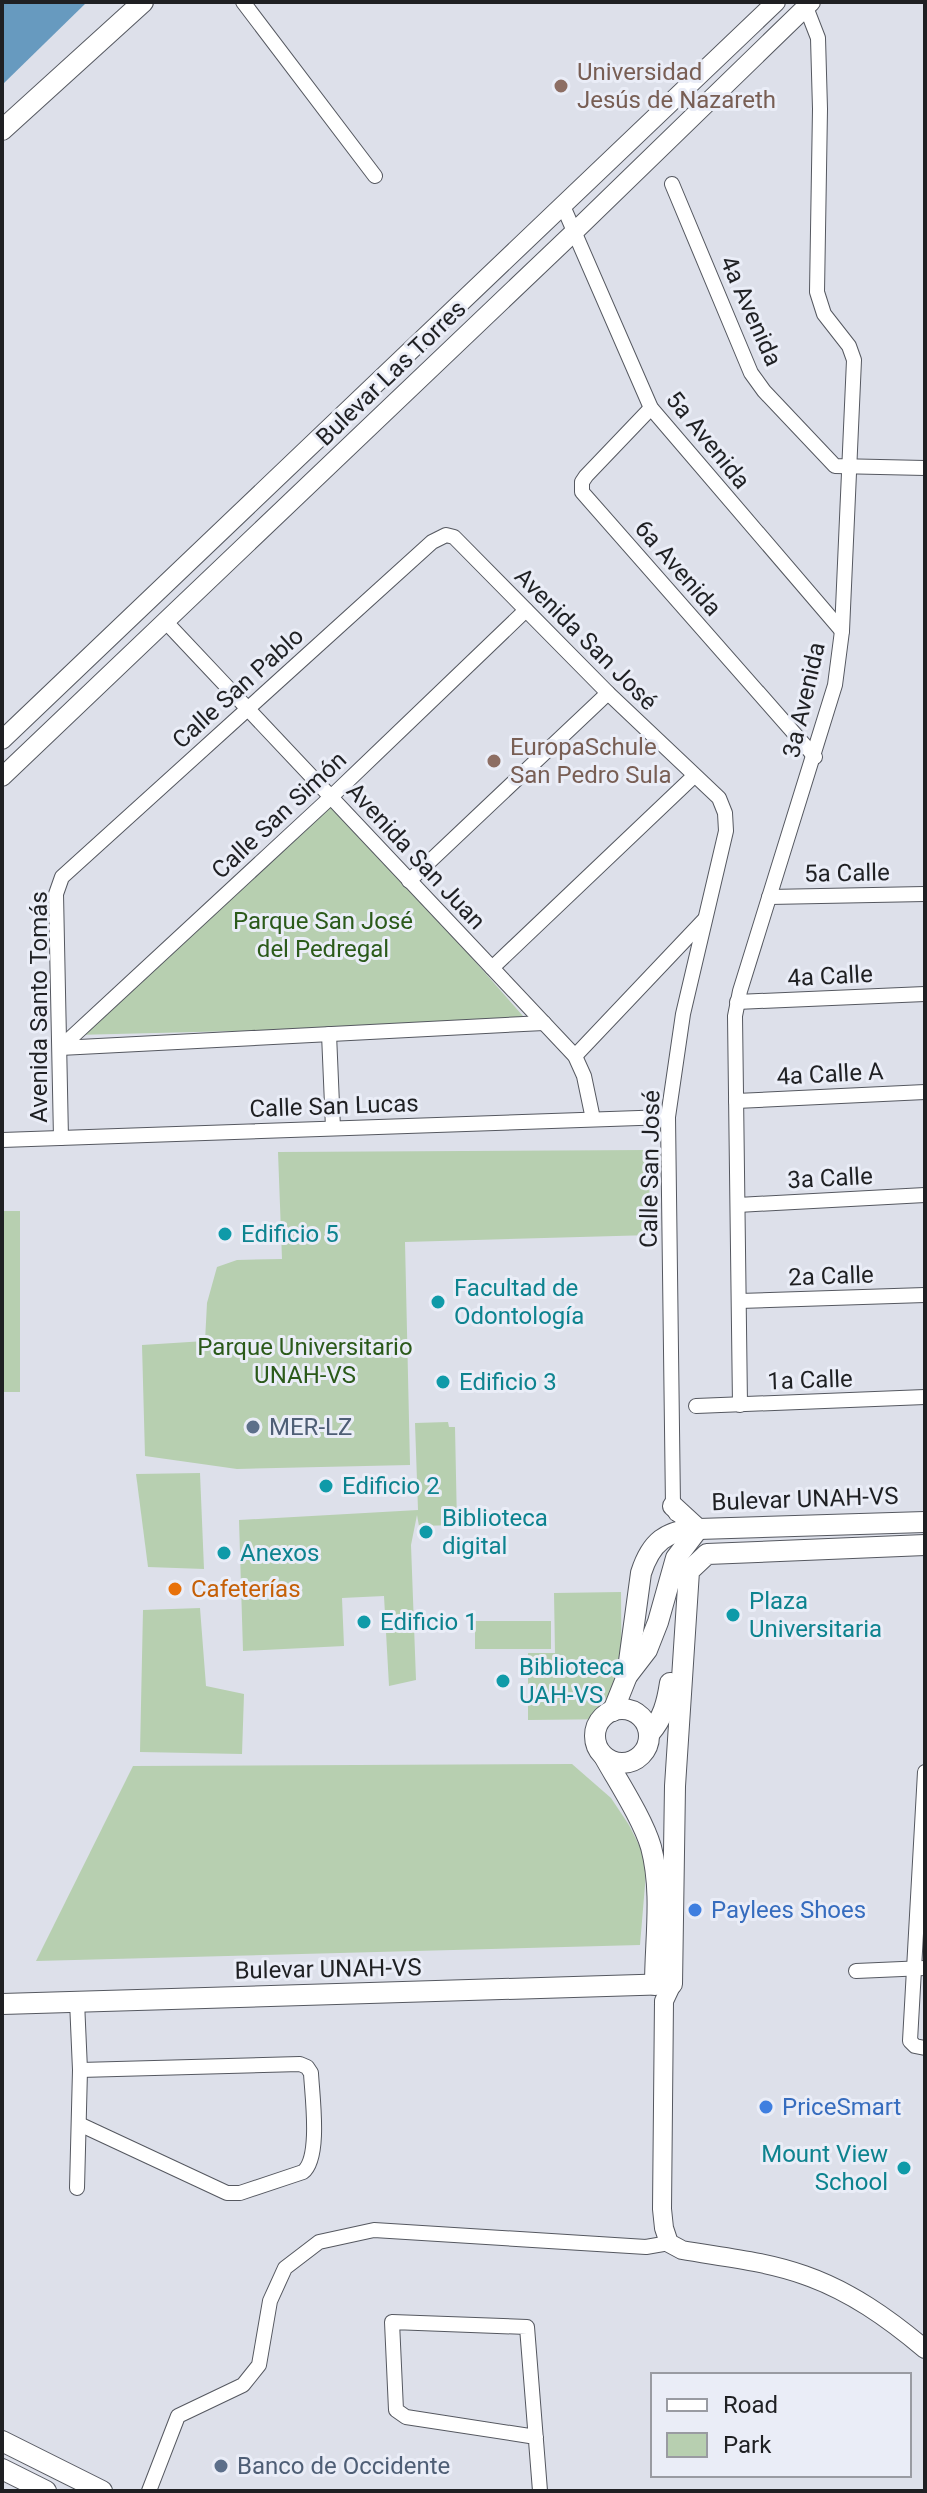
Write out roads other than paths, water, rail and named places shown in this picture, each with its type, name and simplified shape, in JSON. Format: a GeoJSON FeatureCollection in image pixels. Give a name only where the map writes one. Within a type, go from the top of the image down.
{"type":"FeatureCollection","features":[{"type":"Feature","properties":{"kind":"main road"},"geometry":{"type":"LineString","coordinates":[[2,130],[143,2]]}},
{"type":"Feature","properties":{"kind":"main road"},"geometry":{"type":"LineString","coordinates":[[627,1676],[641,1573],[646,1559],[657,1540],[690,1529],[686,1516],[673,1506]]}},
{"type":"Feature","properties":{"kind":"main road","name":"Bulevar UNAH-VS"},"geometry":{"type":"LineString","coordinates":[[613,1711],[627,1676],[647,1650],[676,1558],[690,1529],[925,1522]]}},
{"type":"Feature","properties":{"kind":"main road","name":"Bulevar UNAH-VS"},"geometry":{"type":"LineString","coordinates":[[2,1991],[180,1992],[664,1983],[689,1571],[707,1554],[925,1545]]}},
{"type":"Feature","properties":{"kind":"main road"},"geometry":{"type":"LineString","coordinates":[[605,1758],[625,1763],[639,1758],[667,1706],[673,1670],[683,1657]]}},
{"type":"Feature","properties":{"kind":"main road"},"geometry":{"type":"LineString","coordinates":[[664,1983],[650,1845],[597,1746],[595,1735],[602,1719],[613,1711],[634,1712],[645,1720],[649,1740],[675,1786]]}},
{"type":"Feature","properties":{"kind":"main road","name":"Bulevar UNAH-VS"},"geometry":{"type":"LineString","coordinates":[[2,2004],[180,1992]]}},
{"type":"Feature","properties":{"kind":"main road"},"geometry":{"type":"LineString","coordinates":[[2,2441],[102,2491]]}},
{"type":"Feature","properties":{"kind":"main road"},"geometry":{"type":"LineString","coordinates":[[2,2455],[12,2467],[46,2491]]}},
{"type":"Feature","properties":{"kind":"main road"},"geometry":{"type":"LineString","coordinates":[[12,2467],[76,2491]]}},
{"type":"Feature","properties":{"kind":"street"},"geometry":{"type":"LineString","coordinates":[[243,2],[375,176]]}},
{"type":"Feature","properties":{"kind":"street","name":"Bulevar Las Torres"},"geometry":{"type":"LineString","coordinates":[[2,740],[776,2]]}},
{"type":"Feature","properties":{"kind":"street","name":"Bulevar Las Torres"},"geometry":{"type":"LineString","coordinates":[[2,777],[573,233],[807,4]]}},
{"type":"Feature","properties":{"kind":"street","name":"3a Avenida"},"geometry":{"type":"LineString","coordinates":[[740,1405],[737,1002],[815,757],[835,685],[842,631],[854,360],[849,346],[824,314],[817,292],[818,38],[807,4]]}},
{"type":"Feature","properties":{"kind":"street","name":"4a Avenida"},"geometry":{"type":"LineString","coordinates":[[672,184],[751,373],[828,461],[835,466],[849,467]]}},
{"type":"Feature","properties":{"kind":"street","name":"5a Avenida"},"geometry":{"type":"LineString","coordinates":[[563,206],[651,408],[842,631]]}},
{"type":"Feature","properties":{"kind":"street","name":"6a Avenida"},"geometry":{"type":"LineString","coordinates":[[651,408],[586,476],[582,482],[582,492],[815,757]]}},
{"type":"Feature","properties":{"kind":"street"},"geometry":{"type":"LineString","coordinates":[[849,467],[925,468]]}},
{"type":"Feature","properties":{"kind":"street","name":"Avenida San José"},"geometry":{"type":"LineString","coordinates":[[446,535],[454,537],[608,693],[719,798],[725,813]]}},
{"type":"Feature","properties":{"kind":"street","name":"Calle San Pablo"},"geometry":{"type":"LineString","coordinates":[[62,877],[432,542],[446,535]]}},
{"type":"Feature","properties":{"kind":"street","name":"Calle San Simón"},"geometry":{"type":"LineString","coordinates":[[60,1048],[331,797],[526,610]]}},
{"type":"Feature","properties":{"kind":"street","name":"Avenida San Juan"},"geometry":{"type":"LineString","coordinates":[[165,621],[575,1056],[584,1076],[593,1119]]}},
{"type":"Feature","properties":{"kind":"street"},"geometry":{"type":"LineString","coordinates":[[409,881],[608,693]]}},
{"type":"Feature","properties":{"kind":"street"},"geometry":{"type":"LineString","coordinates":[[492,968],[694,776]]}},
{"type":"Feature","properties":{"kind":"street","name":"Calle San José"},"geometry":{"type":"LineString","coordinates":[[673,1506],[686,1407],[668,1117],[683,1014],[726,831],[725,813]]}},
{"type":"Feature","properties":{"kind":"street","name":"Avenida Santo Tomás"},"geometry":{"type":"LineString","coordinates":[[61,1138],[56,894],[62,877]]}},
{"type":"Feature","properties":{"kind":"street","name":"5a Calle"},"geometry":{"type":"LineString","coordinates":[[769,897],[925,894]]}},
{"type":"Feature","properties":{"kind":"street"},"geometry":{"type":"LineString","coordinates":[[575,1056],[705,919]]}},
{"type":"Feature","properties":{"kind":"street","name":"4a Calle"},"geometry":{"type":"LineString","coordinates":[[737,1002],[925,994]]}},
{"type":"Feature","properties":{"kind":"street"},"geometry":{"type":"LineString","coordinates":[[60,1048],[544,1023]]}},
{"type":"Feature","properties":{"kind":"street"},"geometry":{"type":"LineString","coordinates":[[329,1034],[333,1128]]}},
{"type":"Feature","properties":{"kind":"street","name":"4a Calle A"},"geometry":{"type":"LineString","coordinates":[[736,1101],[925,1092]]}},
{"type":"Feature","properties":{"kind":"street","name":"Calle San Lucas"},"geometry":{"type":"LineString","coordinates":[[2,1140],[668,1117]]}},
{"type":"Feature","properties":{"kind":"street","name":"3a Calle"},"geometry":{"type":"LineString","coordinates":[[738,1205],[925,1195]]}},
{"type":"Feature","properties":{"kind":"street","name":"2a Calle"},"geometry":{"type":"LineString","coordinates":[[739,1301],[925,1295]]}},
{"type":"Feature","properties":{"kind":"street","name":"1a Calle"},"geometry":{"type":"LineString","coordinates":[[686,1407],[925,1397]]}},
{"type":"Feature","properties":{"kind":"street"},"geometry":{"type":"LineString","coordinates":[[925,1772],[919,1969],[910,2041],[915,2046],[925,2048]]}},
{"type":"Feature","properties":{"kind":"street"},"geometry":{"type":"LineString","coordinates":[[856,1971],[919,1969]]}},
{"type":"Feature","properties":{"kind":"street"},"geometry":{"type":"LineString","coordinates":[[664,1983],[662,2209],[669,2243]]}},
{"type":"Feature","properties":{"kind":"street"},"geometry":{"type":"LineString","coordinates":[[77,2001],[80,2070],[77,2188]]}},
{"type":"Feature","properties":{"kind":"street"},"geometry":{"type":"LineString","coordinates":[[79,2124],[227,2193],[240,2193],[303,2172],[309,2168],[314,2154],[311,2073],[300,2064],[80,2070]]}},
{"type":"Feature","properties":{"kind":"street"},"geometry":{"type":"LineString","coordinates":[[149,2491],[178,2416],[243,2385],[259,2365],[270,2301],[285,2268],[319,2242],[374,2230],[646,2247],[669,2243],[682,2250],[777,2267],[830,2285],[887,2318],[925,2349]]}},
{"type":"Feature","properties":{"kind":"street"},"geometry":{"type":"LineString","coordinates":[[536,2437],[406,2417],[396,2410],[392,2322],[527,2327],[536,2437],[540,2491]]}},
{"type":"Feature","properties":{"kind":"water"},"geometry":{"type":"Polygon","coordinates":[[[2,2],[87,2],[2,85],[2,2]]]}},
{"type":"Feature","properties":{"kind":"place","name":"Universidad Jesús de Nazareth"},"geometry":{"type":"Point","coordinates":[561,86]}},
{"type":"Feature","properties":{"kind":"place","name":"EuropaSchule San Pedro Sula"},"geometry":{"type":"Point","coordinates":[494,761]}},
{"type":"Feature","properties":{"kind":"place","name":"Edificio 5"},"geometry":{"type":"Point","coordinates":[225,1234]}},
{"type":"Feature","properties":{"kind":"place","name":"Facultad de Odontología"},"geometry":{"type":"Point","coordinates":[438,1302]}},
{"type":"Feature","properties":{"kind":"place","name":"Edificio 3"},"geometry":{"type":"Point","coordinates":[443,1382]}},
{"type":"Feature","properties":{"kind":"place","name":"MER-LZ"},"geometry":{"type":"Point","coordinates":[253,1427]}},
{"type":"Feature","properties":{"kind":"place","name":"Edificio 2"},"geometry":{"type":"Point","coordinates":[326,1486]}},
{"type":"Feature","properties":{"kind":"place","name":"Biblioteca digital"},"geometry":{"type":"Point","coordinates":[426,1532]}},
{"type":"Feature","properties":{"kind":"place","name":"Anexos"},"geometry":{"type":"Point","coordinates":[224,1553]}},
{"type":"Feature","properties":{"kind":"place","name":"Cafeterías"},"geometry":{"type":"Point","coordinates":[175,1589]}},
{"type":"Feature","properties":{"kind":"place","name":"Plaza Universitaria"},"geometry":{"type":"Point","coordinates":[733,1615]}},
{"type":"Feature","properties":{"kind":"place","name":"Edificio 1"},"geometry":{"type":"Point","coordinates":[364,1622]}},
{"type":"Feature","properties":{"kind":"place","name":"Biblioteca UAH-VS"},"geometry":{"type":"Point","coordinates":[503,1681]}},
{"type":"Feature","properties":{"kind":"place","name":"Paylees Shoes"},"geometry":{"type":"Point","coordinates":[695,1910]}},
{"type":"Feature","properties":{"kind":"place","name":"PriceSmart"},"geometry":{"type":"Point","coordinates":[766,2107]}},
{"type":"Feature","properties":{"kind":"place","name":"Mount View School"},"geometry":{"type":"Point","coordinates":[904,2168]}},
{"type":"Feature","properties":{"kind":"place","name":"Banco de Occidente"},"geometry":{"type":"Point","coordinates":[221,2466]}},
{"type":"Feature","properties":{"kind":"park label","name":"Parque San José del Pedregal"},"geometry":{"type":"Point","coordinates":[323,935]}},
{"type":"Feature","properties":{"kind":"park label","name":"Parque Universitario UNAH-VS"},"geometry":{"type":"Point","coordinates":[305,1361]}}]}
